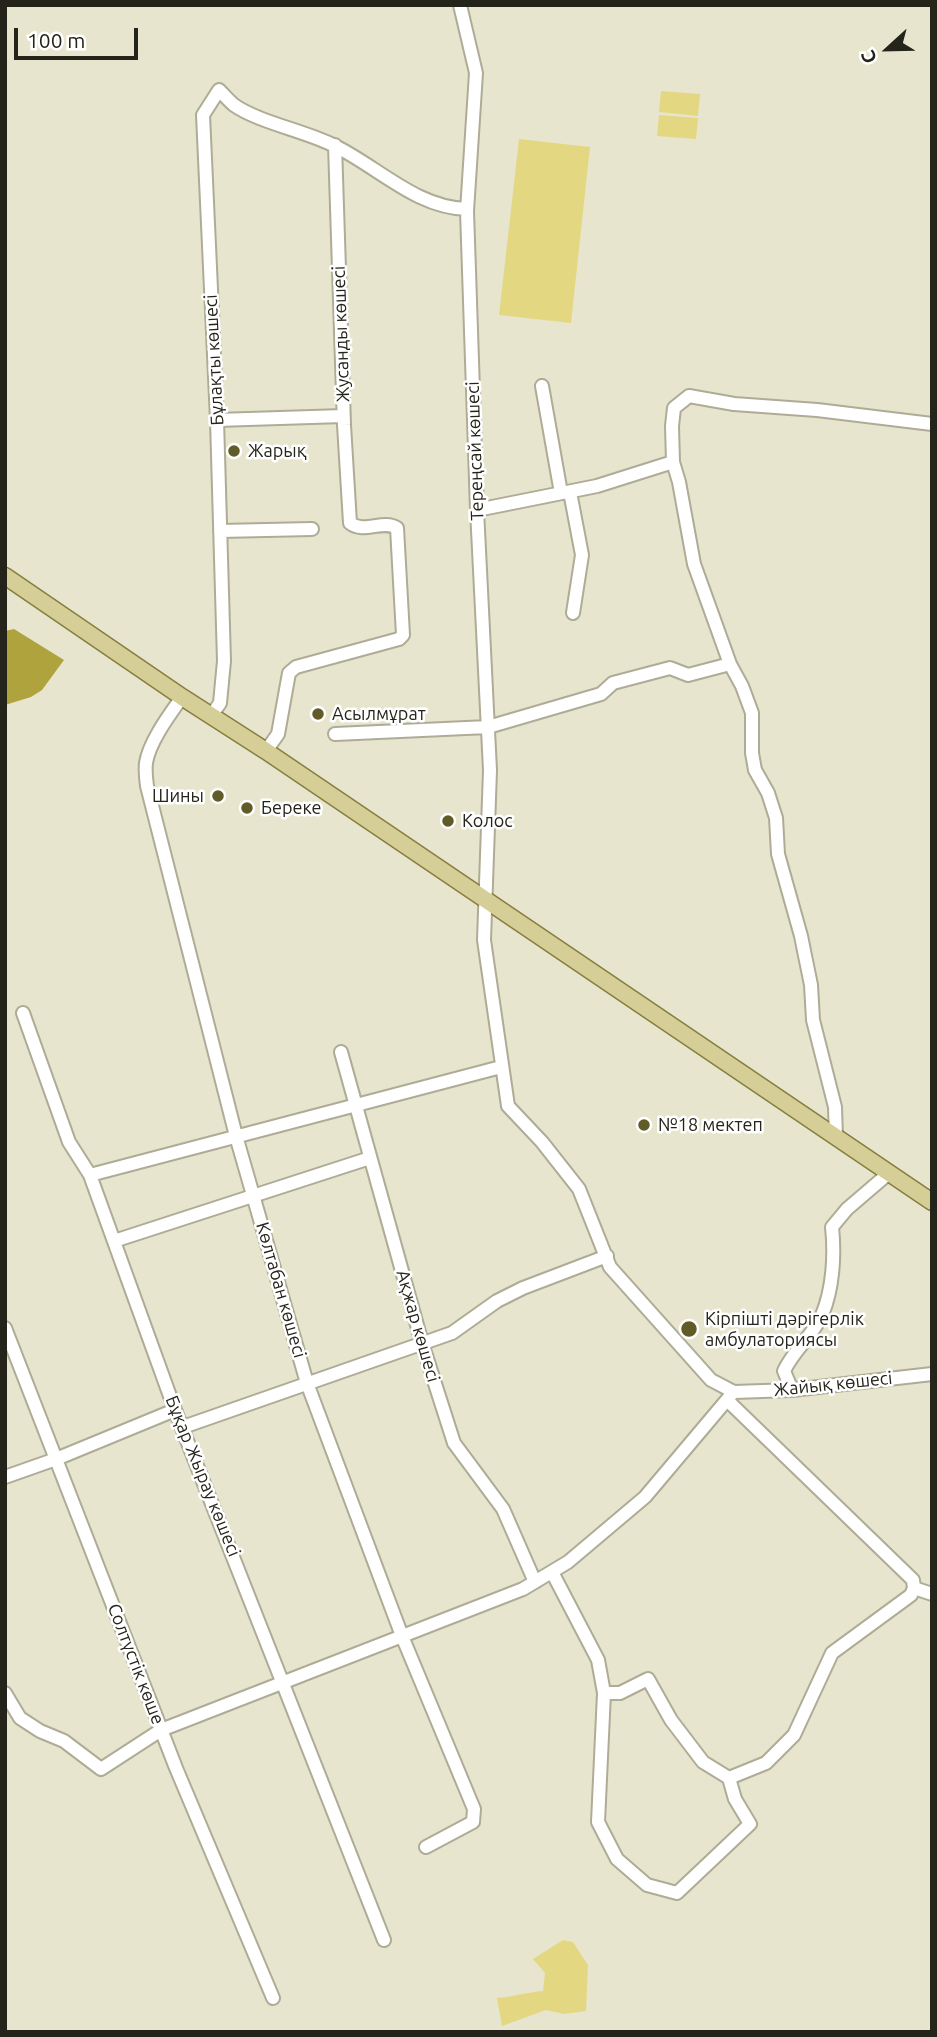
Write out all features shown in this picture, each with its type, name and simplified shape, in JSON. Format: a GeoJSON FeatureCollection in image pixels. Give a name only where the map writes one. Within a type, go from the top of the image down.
{"type":"FeatureCollection","features":[{"type":"Feature","properties":{"kind":"main road"},"geometry":{"type":"LineString","coordinates":[[5,576],[932,1202]]}},
{"type":"Feature","properties":{"kind":"street","name":"Тереңсай көшесі"},"geometry":{"type":"LineString","coordinates":[[460,5],[476,74],[467,209],[477,510],[490,771],[484,940],[508,1106],[542,1142],[579,1189],[610,1267],[711,1380],[913,1580],[914,1588]]}},
{"type":"Feature","properties":{"kind":"street","name":"Бұлақты көшесі"},"geometry":{"type":"LineString","coordinates":[[211,716],[220,704],[224,661],[217,420],[203,115],[219,90],[234,105],[335,145]]}},
{"type":"Feature","properties":{"kind":"street"},"geometry":{"type":"LineString","coordinates":[[335,145],[413,193],[444,208],[467,209]]}},
{"type":"Feature","properties":{"kind":"street","name":"Жусанды көшесі"},"geometry":{"type":"LineString","coordinates":[[265,751],[278,734],[289,673],[296,667],[401,638],[403,635],[397,528],[389,524],[360,528],[350,523],[335,145]]}},
{"type":"Feature","properties":{"kind":"street"},"geometry":{"type":"LineString","coordinates":[[541,386],[582,555],[573,613]]}},
{"type":"Feature","properties":{"kind":"street"},"geometry":{"type":"LineString","coordinates":[[836,1137],[835,1107],[813,1020],[811,985],[802,936],[778,854],[776,818],[768,793],[755,770],[752,753],[752,713],[706,604],[694,564],[673,462],[674,408],[689,396],[734,404],[817,410],[932,424]]}},
{"type":"Feature","properties":{"kind":"street"},"geometry":{"type":"LineString","coordinates":[[217,420],[344,416]]}},
{"type":"Feature","properties":{"kind":"street"},"geometry":{"type":"LineString","coordinates":[[477,510],[597,486],[673,462]]}},
{"type":"Feature","properties":{"kind":"street"},"geometry":{"type":"LineString","coordinates":[[220,531],[312,529]]}},
{"type":"Feature","properties":{"kind":"street"},"geometry":{"type":"LineString","coordinates":[[335,734],[488,727],[601,694],[613,683],[670,668],[688,675],[730,664]]}},
{"type":"Feature","properties":{"kind":"street","name":"Көлтабан көшесі"},"geometry":{"type":"LineString","coordinates":[[181,697],[148,754],[145,765],[147,786],[236,1136],[307,1383],[401,1636],[474,1809],[473,1822],[426,1847]]}},
{"type":"Feature","properties":{"kind":"street","name":"Бұқар Жырау көшесі"},"geometry":{"type":"LineString","coordinates":[[23,1013],[69,1142],[90,1175],[175,1410],[384,1940]]}},
{"type":"Feature","properties":{"kind":"street","name":"Ақжар көшесі"},"geometry":{"type":"LineString","coordinates":[[341,1052],[422,1343],[454,1443],[503,1509],[535,1582]]}},
{"type":"Feature","properties":{"kind":"street"},"geometry":{"type":"LineString","coordinates":[[90,1175],[501,1067]]}},
{"type":"Feature","properties":{"kind":"street"},"geometry":{"type":"LineString","coordinates":[[114,1241],[370,1158]]}},
{"type":"Feature","properties":{"kind":"street"},"geometry":{"type":"LineString","coordinates":[[792,1390],[784,1371],[790,1358],[821,1317],[831,1272],[834,1247],[832,1227],[847,1209],[889,1173]]}},
{"type":"Feature","properties":{"kind":"street"},"geometry":{"type":"LineString","coordinates":[[183,1427],[452,1333],[497,1301],[523,1288],[607,1256]]}},
{"type":"Feature","properties":{"kind":"street","name":"Солтүстік көше"},"geometry":{"type":"LineString","coordinates":[[5,1328],[162,1730],[273,1998]]}},
{"type":"Feature","properties":{"kind":"street","name":"Жайық көшесі"},"geometry":{"type":"LineString","coordinates":[[730,1396],[932,1374]]}},
{"type":"Feature","properties":{"kind":"street"},"geometry":{"type":"LineString","coordinates":[[5,1693],[20,1718],[40,1731],[64,1741],[101,1769],[162,1730],[523,1589],[552,1573],[645,1497],[730,1396]]}},
{"type":"Feature","properties":{"kind":"street"},"geometry":{"type":"LineString","coordinates":[[5,1477],[175,1410]]}},
{"type":"Feature","properties":{"kind":"street"},"geometry":{"type":"LineString","coordinates":[[552,1573],[598,1660],[604,1693],[598,1822],[617,1859],[647,1885],[677,1893],[750,1824],[735,1799],[729,1778],[703,1762],[671,1720],[648,1679],[620,1693],[604,1693]]}},
{"type":"Feature","properties":{"kind":"street"},"geometry":{"type":"LineString","coordinates":[[729,1778],[766,1763],[794,1735],[832,1653],[911,1595],[914,1588],[932,1594]]}},
{"type":"Feature","properties":{"kind":"shaded area"},"geometry":{"type":"Polygon","coordinates":[[[661,91],[700,94],[698,116],[659,112],[661,91]]]}},
{"type":"Feature","properties":{"kind":"shaded area"},"geometry":{"type":"Polygon","coordinates":[[[659,115],[698,118],[696,139],[657,136],[659,115]]]}},
{"type":"Feature","properties":{"kind":"shaded area"},"geometry":{"type":"Polygon","coordinates":[[[519,139],[590,147],[571,323],[499,315],[519,139]]]}},
{"type":"Feature","properties":{"kind":"shaded area"},"geometry":{"type":"Polygon","coordinates":[[[14,629],[64,660],[42,690],[31,697],[5,705],[5,631],[14,629]]]}},
{"type":"Feature","properties":{"kind":"shaded area"},"geometry":{"type":"Polygon","coordinates":[[[563,1940],[573,1942],[588,1965],[586,2011],[564,2014],[546,2010],[502,2026],[497,1998],[543,1991],[545,1973],[533,1959],[563,1940]]]}},
{"type":"Feature","properties":{"kind":"place","name":"Жарық"},"geometry":{"type":"Point","coordinates":[234,451]}},
{"type":"Feature","properties":{"kind":"place","name":"Асылмұрат"},"geometry":{"type":"Point","coordinates":[318,714]}},
{"type":"Feature","properties":{"kind":"place","name":"Шины"},"geometry":{"type":"Point","coordinates":[218,796]}},
{"type":"Feature","properties":{"kind":"place","name":"Береке"},"geometry":{"type":"Point","coordinates":[247,808]}},
{"type":"Feature","properties":{"kind":"place","name":"Колос"},"geometry":{"type":"Point","coordinates":[448,821]}},
{"type":"Feature","properties":{"kind":"place","name":"№18 мектеп"},"geometry":{"type":"Point","coordinates":[644,1125]}},
{"type":"Feature","properties":{"kind":"place","name":"Кірпішті дәрігерлік амбулаториясы"},"geometry":{"type":"Point","coordinates":[689,1329]}}]}
